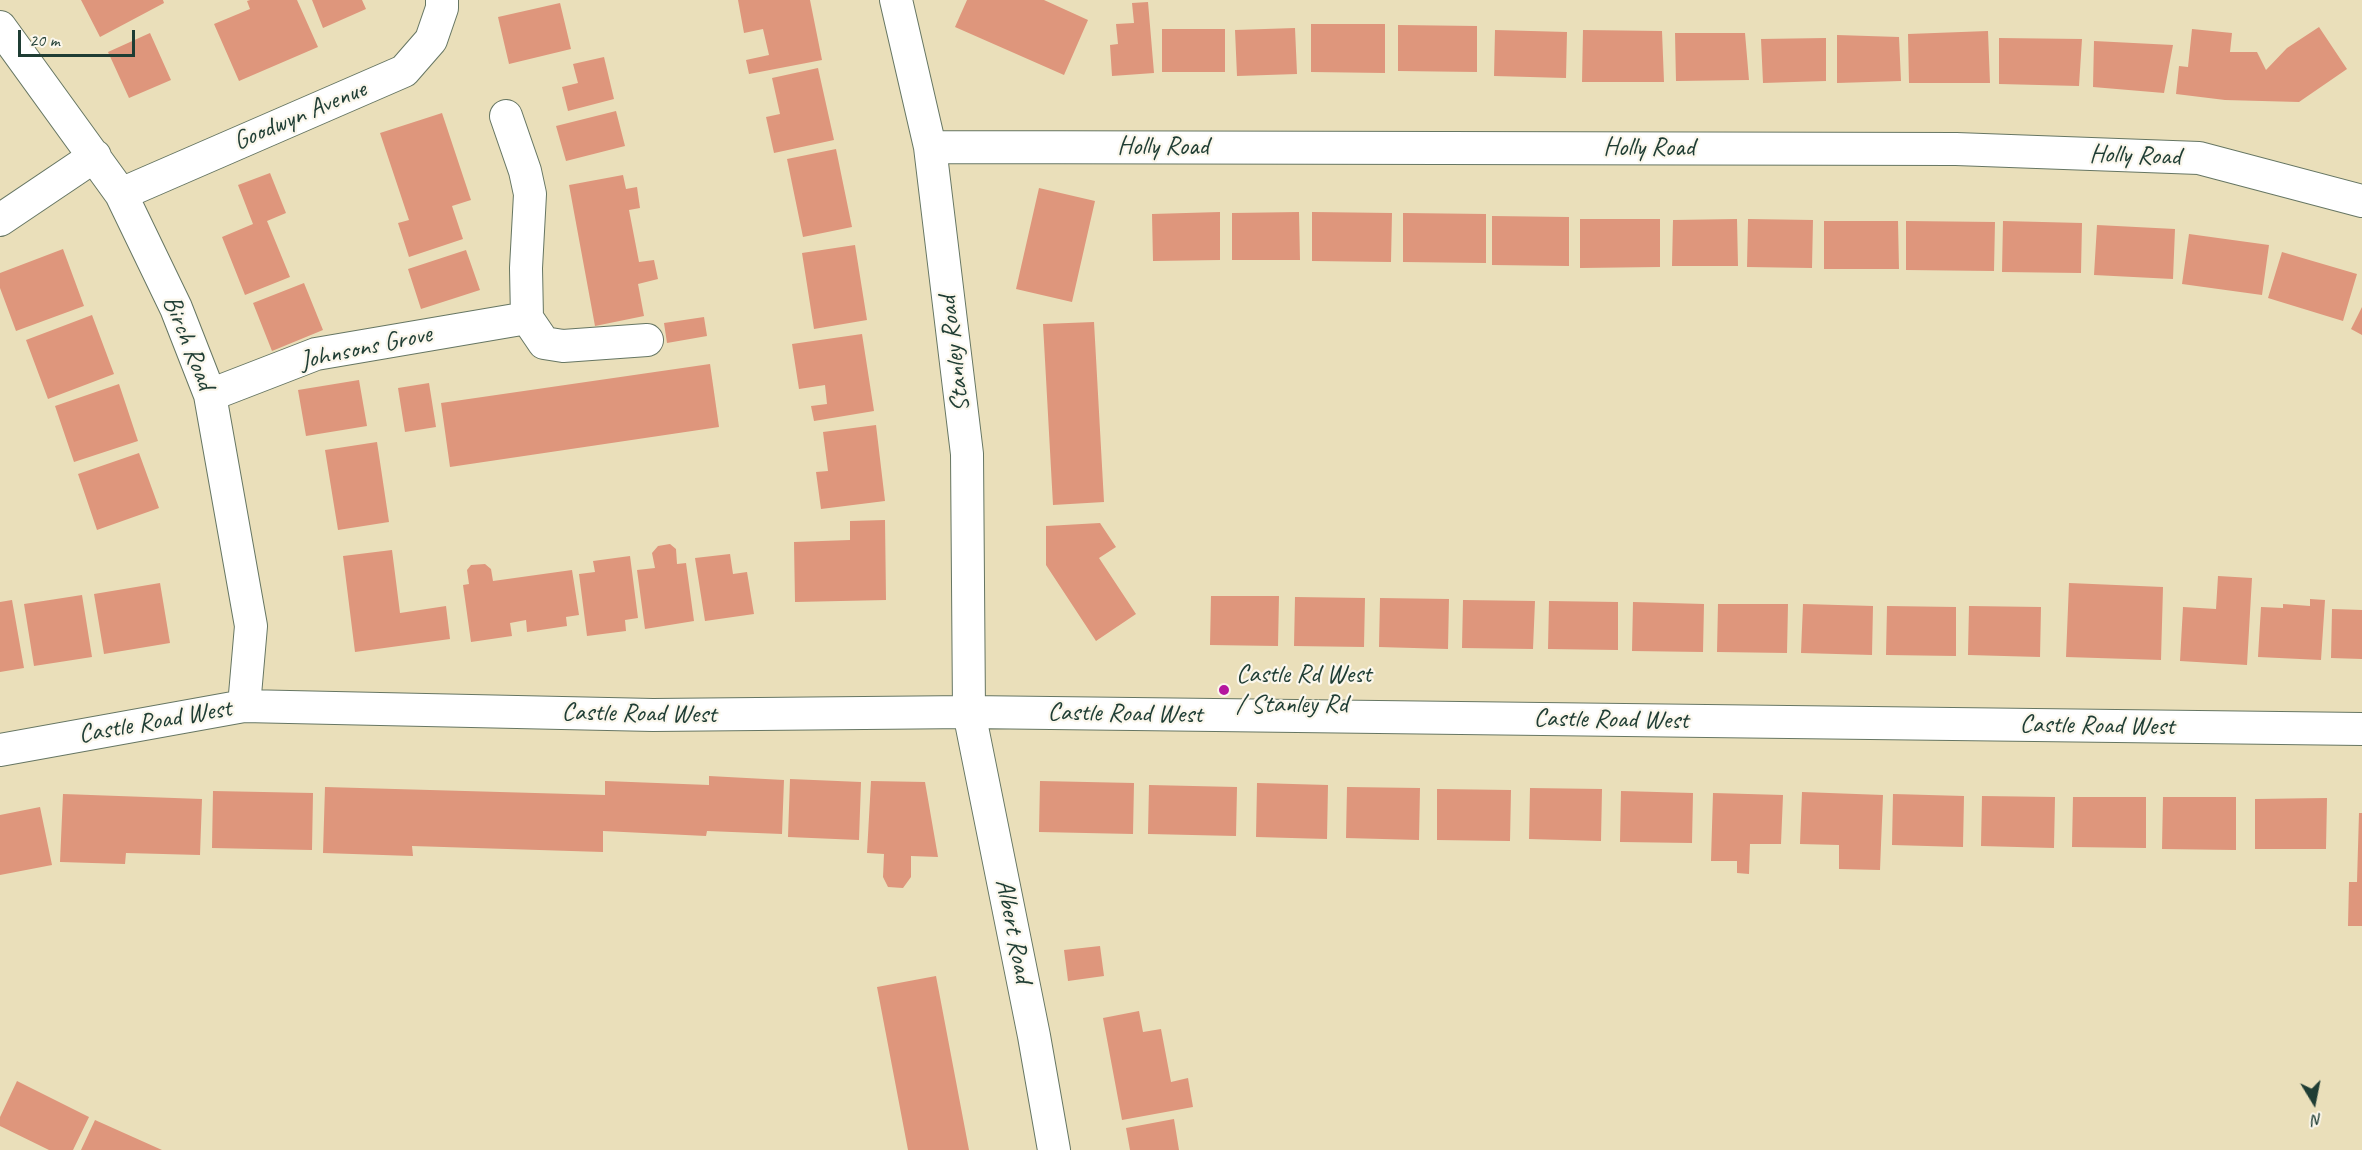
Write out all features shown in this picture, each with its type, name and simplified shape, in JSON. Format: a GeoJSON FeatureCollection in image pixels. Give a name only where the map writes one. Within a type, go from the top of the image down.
{"type":"FeatureCollection","features":[{"type":"Feature","properties":{"kind":"street","name":"Goodwyn Avenue"},"geometry":{"type":"LineString","coordinates":[[121,194],[404,71],[431,40],[442,8],[442,0]]}},
{"type":"Feature","properties":{"kind":"street","name":"Stanley Road"},"geometry":{"type":"LineString","coordinates":[[896,0],[930,147],[967,454],[969,712]]}},
{"type":"Feature","properties":{"kind":"street","name":"Birch Road"},"geometry":{"type":"LineString","coordinates":[[0,27],[121,194],[176,308],[210,395],[251,626],[243,706]]}},
{"type":"Feature","properties":{"kind":"street"},"geometry":{"type":"LineString","coordinates":[[506,116],[525,171],[530,194],[526,318],[544,343],[563,346],[647,340]]}},
{"type":"Feature","properties":{"kind":"street","name":"Holly Road"},"geometry":{"type":"LineString","coordinates":[[930,147],[1956,149],[2187,157],[2199,158],[2362,201]]}},
{"type":"Feature","properties":{"kind":"street"},"geometry":{"type":"LineString","coordinates":[[0,220],[95,156]]}},
{"type":"Feature","properties":{"kind":"street","name":"Johnsons Grove"},"geometry":{"type":"LineString","coordinates":[[210,395],[316,354],[526,318]]}},
{"type":"Feature","properties":{"kind":"street","name":"Castle Road West"},"geometry":{"type":"LineString","coordinates":[[0,750],[243,706],[653,715],[969,712],[2362,729]]}},
{"type":"Feature","properties":{"kind":"street","name":"Albert Road"},"geometry":{"type":"LineString","coordinates":[[969,712],[1032,1025],[1054,1150]]}},
{"type":"Feature","properties":{"kind":"building"},"geometry":{"type":"Polygon","coordinates":[[[81,0],[163,0],[164,3],[100,37],[81,0]]]}},
{"type":"Feature","properties":{"kind":"building"},"geometry":{"type":"Polygon","coordinates":[[[297,0],[318,47],[239,81],[214,24],[250,9],[247,1],[297,0]]]}},
{"type":"Feature","properties":{"kind":"building"},"geometry":{"type":"Polygon","coordinates":[[[312,0],[362,0],[366,9],[323,28],[312,0]]]}},
{"type":"Feature","properties":{"kind":"building"},"geometry":{"type":"Polygon","coordinates":[[[738,0],[810,0],[822,60],[749,74],[746,60],[769,55],[763,29],[744,33],[738,0]]]}},
{"type":"Feature","properties":{"kind":"building"},"geometry":{"type":"Polygon","coordinates":[[[967,0],[1044,0],[1088,20],[1064,75],[955,27],[967,0]]]}},
{"type":"Feature","properties":{"kind":"building"},"geometry":{"type":"Polygon","coordinates":[[[1148,2],[1154,73],[1112,76],[1110,45],[1118,44],[1116,24],[1134,23],[1132,3],[1148,2]]]}},
{"type":"Feature","properties":{"kind":"building"},"geometry":{"type":"Polygon","coordinates":[[[560,3],[571,49],[509,64],[498,17],[560,3]]]}},
{"type":"Feature","properties":{"kind":"building"},"geometry":{"type":"Polygon","coordinates":[[[1311,24],[1385,24],[1385,73],[1311,72],[1311,24]]]}},
{"type":"Feature","properties":{"kind":"building"},"geometry":{"type":"Polygon","coordinates":[[[1398,25],[1477,26],[1477,72],[1398,71],[1398,25]]]}},
{"type":"Feature","properties":{"kind":"building"},"geometry":{"type":"Polygon","coordinates":[[[2319,27],[2347,69],[2299,102],[2225,100],[2176,94],[2179,66],[2188,67],[2192,29],[2232,33],[2230,52],[2257,52],[2266,70],[2287,48],[2319,27]]]}},
{"type":"Feature","properties":{"kind":"building"},"geometry":{"type":"Polygon","coordinates":[[[1295,28],[1297,74],[1237,76],[1235,30],[1295,28]]]}},
{"type":"Feature","properties":{"kind":"building"},"geometry":{"type":"Polygon","coordinates":[[[1162,29],[1225,29],[1225,72],[1162,72],[1162,29]]]}},
{"type":"Feature","properties":{"kind":"building"},"geometry":{"type":"Polygon","coordinates":[[[1495,30],[1567,32],[1566,78],[1494,76],[1495,30]]]}},
{"type":"Feature","properties":{"kind":"building"},"geometry":{"type":"Polygon","coordinates":[[[1583,30],[1662,31],[1664,82],[1582,82],[1583,30]]]}},
{"type":"Feature","properties":{"kind":"building"},"geometry":{"type":"Polygon","coordinates":[[[1988,31],[1990,83],[1909,83],[1908,34],[1988,31]]]}},
{"type":"Feature","properties":{"kind":"building"},"geometry":{"type":"Polygon","coordinates":[[[150,33],[171,80],[129,98],[108,52],[150,33]]]}},
{"type":"Feature","properties":{"kind":"building"},"geometry":{"type":"Polygon","coordinates":[[[1675,33],[1745,33],[1749,80],[1676,81],[1675,33]]]}},
{"type":"Feature","properties":{"kind":"building"},"geometry":{"type":"Polygon","coordinates":[[[1837,35],[1899,37],[1901,81],[1837,83],[1837,35]]]}},
{"type":"Feature","properties":{"kind":"building"},"geometry":{"type":"Polygon","coordinates":[[[1826,38],[1826,81],[1763,83],[1761,39],[1826,38]]]}},
{"type":"Feature","properties":{"kind":"building"},"geometry":{"type":"Polygon","coordinates":[[[1999,38],[2082,39],[2079,86],[1999,84],[1999,38]]]}},
{"type":"Feature","properties":{"kind":"building"},"geometry":{"type":"Polygon","coordinates":[[[2094,41],[2173,45],[2164,93],[2093,87],[2094,41]]]}},
{"type":"Feature","properties":{"kind":"building"},"geometry":{"type":"Polygon","coordinates":[[[604,57],[614,99],[568,111],[562,87],[578,83],[573,64],[604,57]]]}},
{"type":"Feature","properties":{"kind":"building"},"geometry":{"type":"Polygon","coordinates":[[[818,68],[834,140],[774,153],[766,117],[780,114],[772,78],[818,68]]]}},
{"type":"Feature","properties":{"kind":"building"},"geometry":{"type":"Polygon","coordinates":[[[616,111],[625,146],[566,161],[556,126],[616,111]]]}},
{"type":"Feature","properties":{"kind":"building"},"geometry":{"type":"Polygon","coordinates":[[[442,113],[471,200],[452,206],[463,239],[409,257],[398,223],[409,220],[380,133],[442,113]]]}},
{"type":"Feature","properties":{"kind":"building"},"geometry":{"type":"Polygon","coordinates":[[[836,149],[852,227],[803,237],[787,159],[836,149]]]}},
{"type":"Feature","properties":{"kind":"building"},"geometry":{"type":"Polygon","coordinates":[[[270,173],[286,213],[267,221],[290,277],[245,295],[222,237],[253,224],[238,185],[270,173]]]}},
{"type":"Feature","properties":{"kind":"building"},"geometry":{"type":"Polygon","coordinates":[[[623,175],[626,189],[637,187],[640,208],[629,210],[639,262],[654,260],[658,279],[638,284],[644,316],[595,326],[569,185],[623,175]]]}},
{"type":"Feature","properties":{"kind":"building"},"geometry":{"type":"Polygon","coordinates":[[[1039,188],[1095,201],[1072,302],[1016,289],[1039,188]]]}},
{"type":"Feature","properties":{"kind":"building"},"geometry":{"type":"Polygon","coordinates":[[[1220,212],[1220,260],[1153,261],[1152,214],[1220,212]]]}},
{"type":"Feature","properties":{"kind":"building"},"geometry":{"type":"Polygon","coordinates":[[[1299,212],[1300,260],[1232,260],[1232,213],[1299,212]]]}},
{"type":"Feature","properties":{"kind":"building"},"geometry":{"type":"Polygon","coordinates":[[[1312,212],[1392,213],[1391,262],[1312,261],[1312,212]]]}},
{"type":"Feature","properties":{"kind":"building"},"geometry":{"type":"Polygon","coordinates":[[[1403,213],[1486,214],[1486,263],[1403,262],[1403,213]]]}},
{"type":"Feature","properties":{"kind":"building"},"geometry":{"type":"Polygon","coordinates":[[[1492,216],[1569,217],[1569,266],[1492,265],[1492,216]]]}},
{"type":"Feature","properties":{"kind":"building"},"geometry":{"type":"Polygon","coordinates":[[[1580,219],[1660,219],[1660,267],[1580,268],[1580,219]]]}},
{"type":"Feature","properties":{"kind":"building"},"geometry":{"type":"Polygon","coordinates":[[[1737,219],[1738,266],[1672,266],[1673,220],[1737,219]]]}},
{"type":"Feature","properties":{"kind":"building"},"geometry":{"type":"Polygon","coordinates":[[[1748,219],[1813,220],[1812,268],[1747,267],[1748,219]]]}},
{"type":"Feature","properties":{"kind":"building"},"geometry":{"type":"Polygon","coordinates":[[[1824,221],[1898,221],[1899,269],[1824,269],[1824,221]]]}},
{"type":"Feature","properties":{"kind":"building"},"geometry":{"type":"Polygon","coordinates":[[[1906,221],[1995,222],[1994,271],[1906,270],[1906,221]]]}},
{"type":"Feature","properties":{"kind":"building"},"geometry":{"type":"Polygon","coordinates":[[[2003,221],[2082,223],[2081,273],[2002,272],[2003,221]]]}},
{"type":"Feature","properties":{"kind":"building"},"geometry":{"type":"Polygon","coordinates":[[[2097,225],[2175,229],[2173,279],[2094,275],[2097,225]]]}},
{"type":"Feature","properties":{"kind":"building"},"geometry":{"type":"Polygon","coordinates":[[[2189,234],[2269,245],[2262,295],[2182,284],[2189,234]]]}},
{"type":"Feature","properties":{"kind":"building"},"geometry":{"type":"Polygon","coordinates":[[[855,245],[867,320],[814,329],[802,253],[855,245]]]}},
{"type":"Feature","properties":{"kind":"building"},"geometry":{"type":"Polygon","coordinates":[[[63,249],[84,306],[16,331],[0,288],[0,273],[63,249]]]}},
{"type":"Feature","properties":{"kind":"building"},"geometry":{"type":"Polygon","coordinates":[[[466,250],[480,290],[421,309],[408,269],[466,250]]]}},
{"type":"Feature","properties":{"kind":"building"},"geometry":{"type":"Polygon","coordinates":[[[2282,252],[2357,274],[2343,321],[2268,298],[2282,252]]]}},
{"type":"Feature","properties":{"kind":"building"},"geometry":{"type":"Polygon","coordinates":[[[304,283],[323,330],[272,351],[253,303],[304,283]]]}},
{"type":"Feature","properties":{"kind":"building"},"geometry":{"type":"Polygon","coordinates":[[[2362,307],[2362,335],[2351,329],[2362,307]]]}},
{"type":"Feature","properties":{"kind":"building"},"geometry":{"type":"Polygon","coordinates":[[[92,315],[114,374],[48,399],[26,340],[92,315]]]}},
{"type":"Feature","properties":{"kind":"building"},"geometry":{"type":"Polygon","coordinates":[[[704,317],[707,336],[667,343],[664,323],[704,317]]]}},
{"type":"Feature","properties":{"kind":"building"},"geometry":{"type":"Polygon","coordinates":[[[1094,322],[1104,502],[1053,505],[1043,324],[1094,322]]]}},
{"type":"Feature","properties":{"kind":"building"},"geometry":{"type":"Polygon","coordinates":[[[862,334],[874,411],[814,421],[811,406],[827,404],[825,385],[799,389],[792,344],[862,334]]]}},
{"type":"Feature","properties":{"kind":"building"},"geometry":{"type":"Polygon","coordinates":[[[710,364],[719,427],[450,467],[441,403],[710,364]]]}},
{"type":"Feature","properties":{"kind":"building"},"geometry":{"type":"Polygon","coordinates":[[[359,380],[367,426],[306,436],[298,390],[359,380]]]}},
{"type":"Feature","properties":{"kind":"building"},"geometry":{"type":"Polygon","coordinates":[[[429,383],[436,427],[405,432],[398,388],[429,383]]]}},
{"type":"Feature","properties":{"kind":"building"},"geometry":{"type":"Polygon","coordinates":[[[119,384],[138,441],[74,462],[55,406],[119,384]]]}},
{"type":"Feature","properties":{"kind":"building"},"geometry":{"type":"Polygon","coordinates":[[[876,425],[885,501],[821,509],[816,472],[828,471],[823,432],[876,425]]]}},
{"type":"Feature","properties":{"kind":"building"},"geometry":{"type":"Polygon","coordinates":[[[377,442],[389,522],[338,530],[325,450],[377,442]]]}},
{"type":"Feature","properties":{"kind":"building"},"geometry":{"type":"Polygon","coordinates":[[[139,453],[159,508],[97,530],[78,474],[139,453]]]}},
{"type":"Feature","properties":{"kind":"building"},"geometry":{"type":"Polygon","coordinates":[[[885,520],[886,600],[795,602],[794,542],[850,540],[850,521],[885,520]]]}},
{"type":"Feature","properties":{"kind":"building"},"geometry":{"type":"Polygon","coordinates":[[[1100,523],[1116,547],[1099,558],[1136,614],[1096,641],[1046,565],[1046,526],[1100,523]]]}},
{"type":"Feature","properties":{"kind":"building"},"geometry":{"type":"Polygon","coordinates":[[[670,544],[676,549],[677,564],[686,563],[694,621],[645,629],[637,570],[655,568],[652,553],[658,546],[670,544]]]}},
{"type":"Feature","properties":{"kind":"building"},"geometry":{"type":"Polygon","coordinates":[[[392,550],[400,613],[446,606],[450,639],[355,652],[343,556],[392,550]]]}},
{"type":"Feature","properties":{"kind":"building"},"geometry":{"type":"Polygon","coordinates":[[[730,554],[733,574],[747,572],[754,614],[705,621],[695,558],[730,554]]]}},
{"type":"Feature","properties":{"kind":"building"},"geometry":{"type":"Polygon","coordinates":[[[630,556],[638,618],[625,620],[626,631],[587,636],[579,574],[595,572],[593,561],[630,556]]]}},
{"type":"Feature","properties":{"kind":"building"},"geometry":{"type":"Polygon","coordinates":[[[485,564],[491,569],[493,581],[572,570],[579,615],[566,617],[567,626],[527,632],[526,620],[510,623],[512,636],[471,642],[463,585],[469,584],[467,570],[471,565],[485,564]]]}},
{"type":"Feature","properties":{"kind":"building"},"geometry":{"type":"Polygon","coordinates":[[[2218,576],[2252,578],[2247,665],[2180,661],[2183,607],[2216,609],[2218,576]]]}},
{"type":"Feature","properties":{"kind":"building"},"geometry":{"type":"Polygon","coordinates":[[[160,583],[170,643],[104,654],[94,594],[160,583]]]}},
{"type":"Feature","properties":{"kind":"building"},"geometry":{"type":"Polygon","coordinates":[[[2069,583],[2163,587],[2161,660],[2066,657],[2069,583]]]}},
{"type":"Feature","properties":{"kind":"building"},"geometry":{"type":"Polygon","coordinates":[[[82,595],[92,657],[34,666],[24,604],[82,595]]]}},
{"type":"Feature","properties":{"kind":"building"},"geometry":{"type":"Polygon","coordinates":[[[1211,596],[1279,596],[1278,646],[1210,645],[1211,596]]]}},
{"type":"Feature","properties":{"kind":"building"},"geometry":{"type":"Polygon","coordinates":[[[1295,597],[1365,598],[1364,647],[1294,646],[1295,597]]]}},
{"type":"Feature","properties":{"kind":"building"},"geometry":{"type":"Polygon","coordinates":[[[1380,598],[1449,599],[1448,649],[1379,647],[1380,598]]]}},
{"type":"Feature","properties":{"kind":"building"},"geometry":{"type":"Polygon","coordinates":[[[2310,599],[2325,600],[2321,660],[2258,657],[2261,607],[2283,608],[2283,604],[2310,606],[2310,599]]]}},
{"type":"Feature","properties":{"kind":"building"},"geometry":{"type":"Polygon","coordinates":[[[12,600],[24,668],[0,672],[0,602],[12,600]]]}},
{"type":"Feature","properties":{"kind":"building"},"geometry":{"type":"Polygon","coordinates":[[[1463,600],[1535,601],[1533,649],[1462,648],[1463,600]]]}},
{"type":"Feature","properties":{"kind":"building"},"geometry":{"type":"Polygon","coordinates":[[[1549,601],[1618,602],[1618,650],[1548,649],[1549,601]]]}},
{"type":"Feature","properties":{"kind":"building"},"geometry":{"type":"Polygon","coordinates":[[[1633,602],[1704,604],[1703,652],[1632,651],[1633,602]]]}},
{"type":"Feature","properties":{"kind":"building"},"geometry":{"type":"Polygon","coordinates":[[[1718,604],[1788,604],[1787,653],[1717,652],[1718,604]]]}},
{"type":"Feature","properties":{"kind":"building"},"geometry":{"type":"Polygon","coordinates":[[[1803,604],[1873,606],[1872,655],[1801,653],[1803,604]]]}},
{"type":"Feature","properties":{"kind":"building"},"geometry":{"type":"Polygon","coordinates":[[[1887,606],[1956,607],[1956,656],[1886,655],[1887,606]]]}},
{"type":"Feature","properties":{"kind":"building"},"geometry":{"type":"Polygon","coordinates":[[[1969,606],[2041,607],[2040,657],[1968,655],[1969,606]]]}},
{"type":"Feature","properties":{"kind":"building"},"geometry":{"type":"Polygon","coordinates":[[[2332,609],[2362,610],[2362,659],[2331,658],[2332,609]]]}},
{"type":"Feature","properties":{"kind":"building"},"geometry":{"type":"Polygon","coordinates":[[[709,776],[784,780],[782,834],[707,831],[706,836],[603,831],[603,852],[412,846],[413,856],[323,853],[325,787],[605,795],[605,781],[709,785],[709,776]]]}},
{"type":"Feature","properties":{"kind":"building"},"geometry":{"type":"Polygon","coordinates":[[[790,779],[861,782],[859,840],[788,837],[790,779]]]}},
{"type":"Feature","properties":{"kind":"building"},"geometry":{"type":"Polygon","coordinates":[[[871,781],[925,782],[938,857],[911,856],[911,877],[903,888],[888,887],[883,877],[884,854],[867,853],[871,781]]]}},
{"type":"Feature","properties":{"kind":"building"},"geometry":{"type":"Polygon","coordinates":[[[1040,781],[1134,783],[1133,834],[1039,832],[1040,781]]]}},
{"type":"Feature","properties":{"kind":"building"},"geometry":{"type":"Polygon","coordinates":[[[1257,783],[1328,785],[1327,839],[1256,837],[1257,783]]]}},
{"type":"Feature","properties":{"kind":"building"},"geometry":{"type":"Polygon","coordinates":[[[1149,785],[1237,787],[1236,836],[1148,834],[1149,785]]]}},
{"type":"Feature","properties":{"kind":"building"},"geometry":{"type":"Polygon","coordinates":[[[1347,787],[1420,788],[1419,840],[1346,838],[1347,787]]]}},
{"type":"Feature","properties":{"kind":"building"},"geometry":{"type":"Polygon","coordinates":[[[1530,788],[1602,789],[1601,841],[1529,839],[1530,788]]]}},
{"type":"Feature","properties":{"kind":"building"},"geometry":{"type":"Polygon","coordinates":[[[1437,789],[1511,790],[1510,841],[1437,840],[1437,789]]]}},
{"type":"Feature","properties":{"kind":"building"},"geometry":{"type":"Polygon","coordinates":[[[213,791],[313,793],[312,850],[212,848],[213,791]]]}},
{"type":"Feature","properties":{"kind":"building"},"geometry":{"type":"Polygon","coordinates":[[[1621,791],[1693,793],[1692,843],[1620,842],[1621,791]]]}},
{"type":"Feature","properties":{"kind":"building"},"geometry":{"type":"Polygon","coordinates":[[[1802,792],[1883,795],[1880,870],[1839,869],[1839,845],[1800,844],[1802,792]]]}},
{"type":"Feature","properties":{"kind":"building"},"geometry":{"type":"Polygon","coordinates":[[[1713,793],[1783,795],[1781,844],[1750,844],[1749,874],[1737,873],[1737,861],[1711,861],[1713,793]]]}},
{"type":"Feature","properties":{"kind":"building"},"geometry":{"type":"Polygon","coordinates":[[[63,794],[202,799],[200,855],[126,853],[125,864],[60,862],[63,794]]]}},
{"type":"Feature","properties":{"kind":"building"},"geometry":{"type":"Polygon","coordinates":[[[1893,794],[1964,796],[1963,847],[1892,845],[1893,794]]]}},
{"type":"Feature","properties":{"kind":"building"},"geometry":{"type":"Polygon","coordinates":[[[1982,796],[2055,797],[2054,848],[1981,846],[1982,796]]]}},
{"type":"Feature","properties":{"kind":"building"},"geometry":{"type":"Polygon","coordinates":[[[2073,797],[2146,797],[2146,848],[2072,847],[2073,797]]]}},
{"type":"Feature","properties":{"kind":"building"},"geometry":{"type":"Polygon","coordinates":[[[2163,797],[2236,797],[2236,850],[2162,849],[2163,797]]]}},
{"type":"Feature","properties":{"kind":"building"},"geometry":{"type":"Polygon","coordinates":[[[2327,798],[2326,849],[2255,849],[2255,799],[2327,798]]]}},
{"type":"Feature","properties":{"kind":"building"},"geometry":{"type":"Polygon","coordinates":[[[40,807],[52,865],[0,875],[0,815],[40,807]]]}},
{"type":"Feature","properties":{"kind":"building"},"geometry":{"type":"Polygon","coordinates":[[[2359,813],[2362,813],[2362,926],[2348,926],[2349,882],[2357,882],[2359,813]]]}},
{"type":"Feature","properties":{"kind":"building"},"geometry":{"type":"Polygon","coordinates":[[[1100,946],[1104,976],[1068,981],[1064,950],[1100,946]]]}},
{"type":"Feature","properties":{"kind":"building"},"geometry":{"type":"Polygon","coordinates":[[[936,976],[969,1150],[908,1150],[877,987],[936,976]]]}},
{"type":"Feature","properties":{"kind":"building"},"geometry":{"type":"Polygon","coordinates":[[[1139,1011],[1143,1032],[1161,1029],[1171,1082],[1188,1078],[1193,1107],[1122,1120],[1103,1018],[1139,1011]]]}},
{"type":"Feature","properties":{"kind":"building"},"geometry":{"type":"Polygon","coordinates":[[[17,1081],[89,1117],[73,1150],[49,1150],[0,1126],[0,1117],[17,1081]]]}},
{"type":"Feature","properties":{"kind":"building"},"geometry":{"type":"Polygon","coordinates":[[[1174,1119],[1179,1150],[1130,1150],[1126,1128],[1174,1119]]]}},
{"type":"Feature","properties":{"kind":"building"},"geometry":{"type":"Polygon","coordinates":[[[95,1120],[162,1150],[81,1150],[95,1120]]]}},
{"type":"Feature","properties":{"kind":"place","name":"Castle Rd West / Stanley Rd"},"geometry":{"type":"Point","coordinates":[1224,690]}}]}
